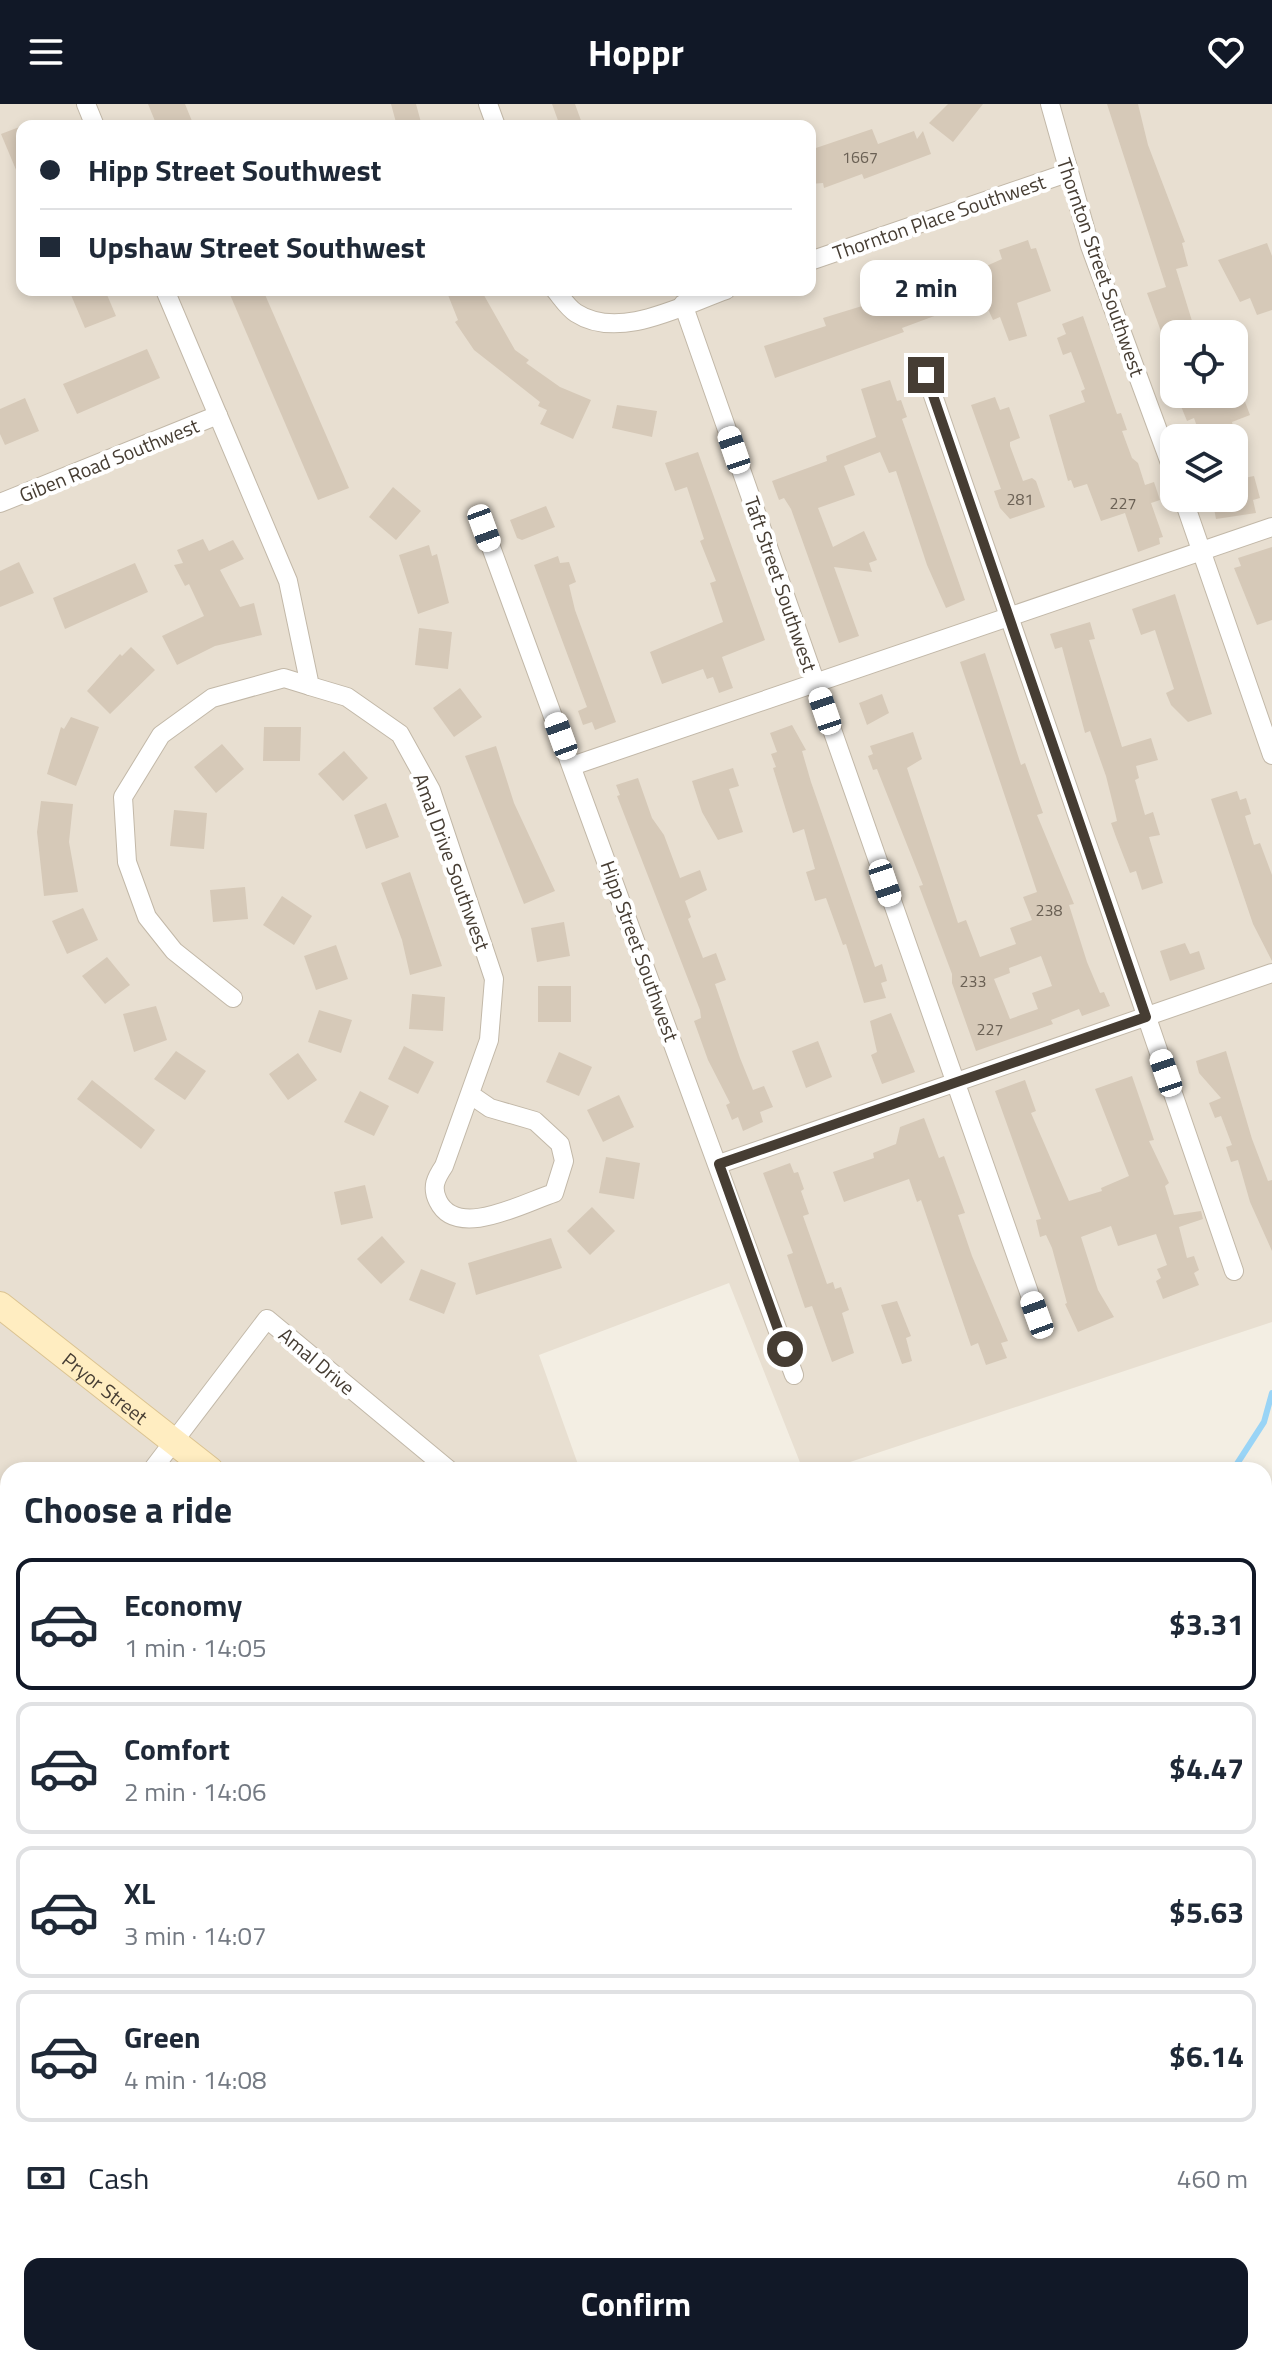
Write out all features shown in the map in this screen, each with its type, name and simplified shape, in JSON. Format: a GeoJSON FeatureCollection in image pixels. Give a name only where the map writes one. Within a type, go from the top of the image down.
{"type":"FeatureCollection","features":[{"type":"Feature","properties":{"kind":"main road","name":"Pryor Street"},"geometry":{"type":"LineString","coordinates":[[0,1305],[200,1462]]}},
{"type":"Feature","properties":{"kind":"street","name":"Thornton Street Southwest"},"geometry":{"type":"LineString","coordinates":[[1050,104],[1067,173],[1160,435]]}},
{"type":"Feature","properties":{"kind":"street","name":"Thornton Place Southwest"},"geometry":{"type":"LineString","coordinates":[[816,259],[1067,173]]}},
{"type":"Feature","properties":{"kind":"street"},"geometry":{"type":"LineString","coordinates":[[168,296],[288,581],[310,686]]}},
{"type":"Feature","properties":{"kind":"street"},"geometry":{"type":"LineString","coordinates":[[560,296],[576,313],[606,324],[630,322],[708,296]]}},
{"type":"Feature","properties":{"kind":"street","name":"Taft Street Southwest"},"geometry":{"type":"LineString","coordinates":[[683,304],[1037,1315]]}},
{"type":"Feature","properties":{"kind":"street"},"geometry":{"type":"LineString","coordinates":[[926,375],[1234,1271]]}},
{"type":"Feature","properties":{"kind":"street","name":"Giben Road Southwest"},"geometry":{"type":"LineString","coordinates":[[0,503],[218,415]]}},
{"type":"Feature","properties":{"kind":"street"},"geometry":{"type":"LineString","coordinates":[[1188,512],[1272,755]]}},
{"type":"Feature","properties":{"kind":"street"},"geometry":{"type":"LineString","coordinates":[[572,766],[1272,527]]}},
{"type":"Feature","properties":{"kind":"street","name":"Hipp Street Southwest"},"geometry":{"type":"LineString","coordinates":[[484,528],[794,1375]]}},
{"type":"Feature","properties":{"kind":"street","name":"Amal Drive Southwest"},"geometry":{"type":"LineString","coordinates":[[233,998],[174,951],[147,917],[127,862],[123,797],[161,735],[212,698],[284,678],[347,697],[400,734],[431,790],[494,979],[489,1040],[471,1095],[434,1182],[435,1196],[444,1212],[458,1220],[477,1218],[554,1193],[564,1161],[560,1144],[535,1121],[490,1108],[471,1095]]}},
{"type":"Feature","properties":{"kind":"street"},"geometry":{"type":"LineString","coordinates":[[719,1164],[1272,973]]}},
{"type":"Feature","properties":{"kind":"street","name":"Amal Drive"},"geometry":{"type":"LineString","coordinates":[[174,1442],[267,1319],[439,1462]]}},
{"type":"Feature","properties":{"kind":"street"},"geometry":{"type":"LineString","coordinates":[[158,1462],[174,1442]]}},
{"type":"Feature","properties":{"kind":"shaded area"},"geometry":{"type":"Polygon","coordinates":[[[0,104],[1272,104],[1272,1322],[850,1462],[800,1462],[729,1283],[539,1355],[577,1462],[0,1462],[0,104]]]}},
{"type":"Feature","properties":{"kind":"building"},"geometry":{"type":"Polygon","coordinates":[[[148,104],[185,104],[192,120],[155,120],[148,104]]]}},
{"type":"Feature","properties":{"kind":"building"},"geometry":{"type":"Polygon","coordinates":[[[391,104],[416,104],[420,120],[395,120],[391,104]]]}},
{"type":"Feature","properties":{"kind":"building"},"geometry":{"type":"Polygon","coordinates":[[[552,104],[575,104],[581,120],[558,120],[552,104]]]}},
{"type":"Feature","properties":{"kind":"building"},"geometry":{"type":"Polygon","coordinates":[[[948,104],[983,104],[953,142],[929,123],[948,104]]]}},
{"type":"Feature","properties":{"kind":"building"},"geometry":{"type":"Polygon","coordinates":[[[1107,104],[1138,104],[1148,145],[1185,242],[1182,243],[1188,266],[1176,269],[1192,320],[1160,320],[1160,329],[1147,293],[1166,287],[1107,104]]]}},
{"type":"Feature","properties":{"kind":"building"},"geometry":{"type":"Polygon","coordinates":[[[16,128],[16,170],[1,134],[16,128]]]}},
{"type":"Feature","properties":{"kind":"building"},"geometry":{"type":"Polygon","coordinates":[[[872,129],[878,144],[914,131],[917,139],[923,131],[931,154],[864,179],[862,174],[824,188],[823,183],[816,184],[816,148],[872,129]]]}},
{"type":"Feature","properties":{"kind":"building"},"geometry":{"type":"Polygon","coordinates":[[[1028,240],[1031,249],[1036,248],[1051,291],[1017,303],[1027,336],[1009,341],[1000,317],[993,320],[983,298],[902,328],[904,332],[775,378],[764,346],[826,326],[823,318],[973,272],[1002,259],[999,250],[1028,240]]]}},
{"type":"Feature","properties":{"kind":"building"},"geometry":{"type":"Polygon","coordinates":[[[1267,243],[1272,256],[1272,310],[1257,315],[1250,298],[1240,302],[1218,260],[1267,243]]]}},
{"type":"Feature","properties":{"kind":"building"},"geometry":{"type":"Polygon","coordinates":[[[71,296],[108,296],[116,316],[85,328],[71,296]]]}},
{"type":"Feature","properties":{"kind":"building"},"geometry":{"type":"Polygon","coordinates":[[[231,296],[266,296],[349,488],[318,500],[231,296]]]}},
{"type":"Feature","properties":{"kind":"building"},"geometry":{"type":"Polygon","coordinates":[[[448,296],[484,296],[515,350],[529,360],[526,363],[560,387],[591,400],[573,439],[540,424],[547,410],[538,406],[540,402],[474,350],[455,322],[458,320],[448,296]]]}},
{"type":"Feature","properties":{"kind":"building"},"geometry":{"type":"Polygon","coordinates":[[[1083,316],[1117,414],[1121,413],[1127,430],[1122,431],[1132,458],[1138,463],[1145,485],[1154,482],[1160,500],[1151,503],[1163,537],[1159,538],[1160,544],[1138,552],[1125,513],[1101,521],[1087,484],[1074,488],[1071,480],[1068,481],[1049,415],[1085,402],[1081,391],[1085,389],[1071,352],[1063,355],[1057,338],[1066,334],[1062,324],[1083,316]]]}},
{"type":"Feature","properties":{"kind":"building"},"geometry":{"type":"Polygon","coordinates":[[[147,349],[160,378],[77,414],[63,384],[147,349]]]}},
{"type":"Feature","properties":{"kind":"building"},"geometry":{"type":"Polygon","coordinates":[[[890,380],[897,401],[901,400],[907,417],[902,419],[965,600],[946,608],[927,565],[896,471],[889,473],[880,452],[844,466],[855,495],[818,508],[833,547],[864,531],[877,560],[869,563],[872,572],[834,567],[859,636],[839,643],[791,509],[784,498],[779,500],[772,481],[827,461],[826,456],[876,437],[861,389],[890,380]]]}},
{"type":"Feature","properties":{"kind":"building"},"geometry":{"type":"Polygon","coordinates":[[[995,397],[1000,410],[1009,407],[1020,438],[1010,442],[1010,446],[1023,481],[1032,478],[1036,481],[1045,507],[1010,519],[1000,508],[994,491],[1001,489],[971,405],[995,397]]]}},
{"type":"Feature","properties":{"kind":"building"},"geometry":{"type":"Polygon","coordinates":[[[25,398],[39,431],[5,445],[0,434],[0,409],[25,398]]]}},
{"type":"Feature","properties":{"kind":"building"},"geometry":{"type":"Polygon","coordinates":[[[617,405],[657,411],[652,437],[612,428],[617,405]]]}},
{"type":"Feature","properties":{"kind":"building"},"geometry":{"type":"Polygon","coordinates":[[[1182,408],[1247,408],[1250,415],[1233,424],[1196,424],[1194,418],[1187,421],[1182,408]]]}},
{"type":"Feature","properties":{"kind":"building"},"geometry":{"type":"Polygon","coordinates":[[[698,452],[765,640],[722,657],[733,688],[719,693],[713,677],[707,679],[703,669],[662,684],[650,652],[723,622],[710,583],[716,581],[700,541],[704,539],[687,487],[675,491],[665,463],[698,452]]]}},
{"type":"Feature","properties":{"kind":"building"},"geometry":{"type":"Polygon","coordinates":[[[1254,476],[1260,498],[1253,500],[1256,513],[1216,519],[1215,512],[1248,512],[1248,477],[1254,476]]]}},
{"type":"Feature","properties":{"kind":"building"},"geometry":{"type":"Polygon","coordinates":[[[393,487],[421,511],[396,540],[369,517],[393,487]]]}},
{"type":"Feature","properties":{"kind":"building"},"geometry":{"type":"Polygon","coordinates":[[[546,506],[555,527],[522,540],[517,538],[510,520],[546,506]]]}},
{"type":"Feature","properties":{"kind":"building"},"geometry":{"type":"Polygon","coordinates":[[[203,539],[209,551],[233,540],[244,559],[220,570],[240,607],[254,603],[262,635],[215,646],[177,665],[162,636],[204,616],[189,584],[185,586],[174,565],[183,563],[177,550],[203,539]]]}},
{"type":"Feature","properties":{"kind":"building"},"geometry":{"type":"Polygon","coordinates":[[[429,545],[432,556],[437,554],[449,603],[418,614],[399,555],[429,545]]]}},
{"type":"Feature","properties":{"kind":"building"},"geometry":{"type":"Polygon","coordinates":[[[1272,547],[1272,620],[1257,625],[1234,568],[1241,566],[1238,558],[1272,547]]]}},
{"type":"Feature","properties":{"kind":"building"},"geometry":{"type":"Polygon","coordinates":[[[558,556],[560,563],[569,562],[576,582],[569,585],[575,610],[616,722],[595,730],[592,722],[583,725],[578,711],[587,707],[534,565],[558,556]]]}},
{"type":"Feature","properties":{"kind":"building"},"geometry":{"type":"Polygon","coordinates":[[[19,562],[34,593],[0,607],[0,571],[19,562]]]}},
{"type":"Feature","properties":{"kind":"building"},"geometry":{"type":"Polygon","coordinates":[[[135,563],[148,592],[65,629],[53,598],[135,563]]]}},
{"type":"Feature","properties":{"kind":"building"},"geometry":{"type":"Polygon","coordinates":[[[1175,594],[1212,714],[1188,722],[1171,705],[1166,693],[1174,689],[1155,630],[1141,635],[1132,609],[1175,594]]]}},
{"type":"Feature","properties":{"kind":"building"},"geometry":{"type":"Polygon","coordinates":[[[1090,622],[1095,639],[1089,640],[1122,747],[1151,738],[1158,760],[1136,766],[1139,778],[1135,780],[1145,815],[1153,812],[1160,835],[1149,837],[1163,883],[1142,890],[1136,871],[1130,873],[1111,823],[1117,821],[1106,776],[1090,731],[1085,733],[1062,647],[1055,649],[1050,634],[1090,622]]]}},
{"type":"Feature","properties":{"kind":"building"},"geometry":{"type":"Polygon","coordinates":[[[419,628],[452,632],[448,669],[415,665],[419,628]]]}},
{"type":"Feature","properties":{"kind":"building"},"geometry":{"type":"Polygon","coordinates":[[[131,647],[155,670],[110,714],[87,691],[120,654],[122,656],[131,647]]]}},
{"type":"Feature","properties":{"kind":"building"},"geometry":{"type":"Polygon","coordinates":[[[985,653],[1021,765],[1025,763],[1043,813],[1037,815],[1074,904],[1069,905],[1087,962],[1100,993],[1104,992],[1110,1006],[1082,1016],[1079,1009],[1051,1020],[1053,1024],[976,1051],[952,983],[952,974],[919,886],[923,885],[877,769],[873,770],[868,756],[873,754],[870,746],[913,732],[922,759],[907,768],[958,923],[966,920],[980,957],[1016,944],[1010,928],[1032,920],[1023,897],[1037,892],[960,662],[985,653]],[[1041,956],[1009,968],[1010,973],[994,979],[1010,1019],[1038,1009],[1032,993],[1052,986],[1041,956]]]}},
{"type":"Feature","properties":{"kind":"building"},"geometry":{"type":"Polygon","coordinates":[[[460,688],[482,717],[454,737],[433,708],[460,688]]]}},
{"type":"Feature","properties":{"kind":"building"},"geometry":{"type":"Polygon","coordinates":[[[882,694],[889,713],[867,725],[859,703],[882,694]]]}},
{"type":"Feature","properties":{"kind":"building"},"geometry":{"type":"Polygon","coordinates":[[[71,717],[99,727],[76,786],[47,774],[61,727],[64,729],[71,717]]]}},
{"type":"Feature","properties":{"kind":"building"},"geometry":{"type":"Polygon","coordinates":[[[792,725],[806,750],[802,751],[811,782],[875,967],[882,964],[887,981],[881,983],[886,998],[864,1003],[846,944],[843,945],[826,898],[815,901],[806,872],[815,869],[804,829],[793,833],[771,754],[777,752],[770,733],[792,725]]]}},
{"type":"Feature","properties":{"kind":"building"},"geometry":{"type":"Polygon","coordinates":[[[264,727],[301,727],[300,761],[263,761],[264,727]]]}},
{"type":"Feature","properties":{"kind":"building"},"geometry":{"type":"Polygon","coordinates":[[[222,744],[244,769],[216,793],[194,767],[222,744]]]}},
{"type":"Feature","properties":{"kind":"building"},"geometry":{"type":"Polygon","coordinates":[[[496,746],[514,803],[555,891],[524,904],[465,756],[496,746]]]}},
{"type":"Feature","properties":{"kind":"building"},"geometry":{"type":"Polygon","coordinates":[[[344,751],[368,778],[343,801],[318,774],[344,751]]]}},
{"type":"Feature","properties":{"kind":"building"},"geometry":{"type":"Polygon","coordinates":[[[733,768],[739,786],[729,789],[743,832],[718,840],[702,812],[692,781],[733,768]]]}},
{"type":"Feature","properties":{"kind":"building"},"geometry":{"type":"Polygon","coordinates":[[[638,778],[652,818],[664,835],[680,878],[700,870],[707,890],[685,901],[691,917],[688,919],[703,958],[716,953],[726,980],[715,984],[740,1058],[753,1090],[764,1086],[773,1107],[760,1112],[763,1122],[743,1131],[738,1117],[732,1120],[726,1105],[730,1103],[708,1060],[694,1021],[701,1018],[700,1010],[617,796],[620,795],[616,785],[638,778]]]}},
{"type":"Feature","properties":{"kind":"building"},"geometry":{"type":"Polygon","coordinates":[[[1237,791],[1240,800],[1246,798],[1251,814],[1245,816],[1254,845],[1260,843],[1272,875],[1272,961],[1253,924],[1211,799],[1237,791]]]}},
{"type":"Feature","properties":{"kind":"building"},"geometry":{"type":"Polygon","coordinates":[[[41,801],[73,804],[69,842],[78,892],[44,896],[37,832],[41,801]]]}},
{"type":"Feature","properties":{"kind":"building"},"geometry":{"type":"Polygon","coordinates":[[[386,803],[399,837],[366,849],[354,815],[386,803]]]}},
{"type":"Feature","properties":{"kind":"building"},"geometry":{"type":"Polygon","coordinates":[[[174,810],[207,813],[204,849],[170,846],[174,810]]]}},
{"type":"Feature","properties":{"kind":"building"},"geometry":{"type":"Polygon","coordinates":[[[410,872],[442,966],[410,975],[402,940],[381,883],[410,872]]]}},
{"type":"Feature","properties":{"kind":"building"},"geometry":{"type":"Polygon","coordinates":[[[245,887],[248,919],[213,922],[210,890],[245,887]]]}},
{"type":"Feature","properties":{"kind":"building"},"geometry":{"type":"Polygon","coordinates":[[[282,896],[312,916],[294,945],[263,925],[282,896]]]}},
{"type":"Feature","properties":{"kind":"building"},"geometry":{"type":"Polygon","coordinates":[[[83,908],[98,940],[67,954],[52,921],[83,908]]]}},
{"type":"Feature","properties":{"kind":"building"},"geometry":{"type":"Polygon","coordinates":[[[564,922],[570,956],[537,962],[531,928],[564,922]]]}},
{"type":"Feature","properties":{"kind":"building"},"geometry":{"type":"Polygon","coordinates":[[[1185,943],[1190,954],[1199,951],[1205,969],[1170,981],[1160,951],[1185,943]]]}},
{"type":"Feature","properties":{"kind":"building"},"geometry":{"type":"Polygon","coordinates":[[[336,945],[348,979],[316,990],[304,956],[336,945]]]}},
{"type":"Feature","properties":{"kind":"building"},"geometry":{"type":"Polygon","coordinates":[[[107,957],[130,985],[105,1004],[82,976],[107,957]]]}},
{"type":"Feature","properties":{"kind":"building"},"geometry":{"type":"Polygon","coordinates":[[[538,986],[571,986],[571,1022],[538,1022],[538,986]]]}},
{"type":"Feature","properties":{"kind":"building"},"geometry":{"type":"Polygon","coordinates":[[[412,994],[445,997],[443,1031],[409,1029],[412,994]]]}},
{"type":"Feature","properties":{"kind":"building"},"geometry":{"type":"Polygon","coordinates":[[[156,1006],[167,1040],[134,1052],[123,1014],[156,1006]]]}},
{"type":"Feature","properties":{"kind":"building"},"geometry":{"type":"Polygon","coordinates":[[[319,1010],[352,1020],[341,1053],[308,1042],[319,1010]]]}},
{"type":"Feature","properties":{"kind":"building"},"geometry":{"type":"Polygon","coordinates":[[[891,1013],[915,1072],[882,1084],[871,1055],[877,1052],[870,1021],[891,1013]]]}},
{"type":"Feature","properties":{"kind":"building"},"geometry":{"type":"Polygon","coordinates":[[[818,1041],[832,1077],[806,1088],[792,1051],[818,1041]]]}},
{"type":"Feature","properties":{"kind":"building"},"geometry":{"type":"Polygon","coordinates":[[[404,1046],[434,1062],[418,1094],[388,1079],[404,1046]]]}},
{"type":"Feature","properties":{"kind":"building"},"geometry":{"type":"Polygon","coordinates":[[[176,1051],[206,1071],[185,1100],[154,1079],[176,1051]]]}},
{"type":"Feature","properties":{"kind":"building"},"geometry":{"type":"Polygon","coordinates":[[[1226,1051],[1252,1139],[1268,1181],[1272,1180],[1272,1251],[1250,1202],[1238,1160],[1231,1162],[1226,1147],[1232,1145],[1221,1116],[1215,1118],[1209,1103],[1221,1098],[1199,1073],[1196,1061],[1226,1051]]]}},
{"type":"Feature","properties":{"kind":"building"},"geometry":{"type":"Polygon","coordinates":[[[559,1052],[592,1067],[579,1096],[546,1082],[559,1052]]]}},
{"type":"Feature","properties":{"kind":"building"},"geometry":{"type":"Polygon","coordinates":[[[298,1053],[317,1080],[288,1100],[269,1074],[298,1053]]]}},
{"type":"Feature","properties":{"kind":"building"},"geometry":{"type":"Polygon","coordinates":[[[1132,1076],[1154,1140],[1149,1141],[1169,1183],[1165,1186],[1174,1215],[1201,1211],[1203,1219],[1179,1227],[1187,1258],[1194,1256],[1199,1270],[1194,1273],[1199,1285],[1163,1299],[1156,1281],[1161,1278],[1157,1269],[1167,1265],[1156,1234],[1118,1246],[1111,1226],[1081,1237],[1098,1290],[1114,1317],[1078,1332],[1065,1304],[1052,1248],[1046,1235],[1040,1237],[1036,1220],[1041,1219],[995,1091],[1025,1080],[1036,1111],[1031,1113],[1069,1201],[1102,1191],[1101,1188],[1129,1176],[1095,1089],[1132,1076]]]}},
{"type":"Feature","properties":{"kind":"building"},"geometry":{"type":"Polygon","coordinates":[[[92,1080],[155,1130],[141,1149],[77,1099],[92,1080]]]}},
{"type":"Feature","properties":{"kind":"building"},"geometry":{"type":"Polygon","coordinates":[[[360,1091],[389,1106],[374,1136],[344,1122],[360,1091]]]}},
{"type":"Feature","properties":{"kind":"building"},"geometry":{"type":"Polygon","coordinates":[[[619,1095],[634,1127],[603,1142],[587,1110],[619,1095]]]}},
{"type":"Feature","properties":{"kind":"building"},"geometry":{"type":"Polygon","coordinates":[[[924,1118],[939,1158],[944,1156],[965,1213],[958,1215],[972,1256],[1008,1341],[1001,1343],[1007,1358],[986,1365],[978,1343],[971,1346],[921,1200],[917,1202],[909,1179],[844,1202],[833,1172],[874,1158],[873,1153],[896,1144],[900,1127],[924,1118]]]}},
{"type":"Feature","properties":{"kind":"building"},"geometry":{"type":"Polygon","coordinates":[[[606,1157],[640,1163],[634,1199],[599,1193],[606,1157]]]}},
{"type":"Feature","properties":{"kind":"building"},"geometry":{"type":"Polygon","coordinates":[[[790,1163],[794,1173],[798,1172],[804,1189],[801,1191],[809,1214],[803,1216],[827,1284],[833,1282],[835,1289],[841,1287],[849,1310],[842,1313],[854,1353],[832,1362],[812,1306],[805,1308],[787,1255],[793,1253],[763,1173],[790,1163]]]}},
{"type":"Feature","properties":{"kind":"building"},"geometry":{"type":"Polygon","coordinates":[[[365,1185],[373,1218],[341,1225],[334,1192],[365,1185]]]}},
{"type":"Feature","properties":{"kind":"building"},"geometry":{"type":"Polygon","coordinates":[[[592,1207],[615,1231],[590,1255],[567,1231],[592,1207]]]}},
{"type":"Feature","properties":{"kind":"building"},"geometry":{"type":"Polygon","coordinates":[[[382,1236],[405,1262],[381,1284],[357,1259],[382,1236]]]}},
{"type":"Feature","properties":{"kind":"building"},"geometry":{"type":"Polygon","coordinates":[[[551,1238],[562,1268],[476,1295],[468,1263],[551,1238]]]}},
{"type":"Feature","properties":{"kind":"building"},"geometry":{"type":"Polygon","coordinates":[[[421,1269],[456,1283],[444,1314],[409,1300],[421,1269]]]}},
{"type":"Feature","properties":{"kind":"building"},"geometry":{"type":"Polygon","coordinates":[[[897,1301],[911,1336],[906,1338],[912,1361],[902,1364],[881,1305],[897,1301]]]}},
{"type":"Feature","properties":{"kind":"waterway"},"geometry":{"type":"LineString","coordinates":[[1238,1462],[1264,1422],[1272,1393]]}},
{"type":"Feature","properties":{"kind":"route"},"geometry":{"type":"LineString","coordinates":[[785,1349],[719,1164],[1146,1017],[926,375]]}}]}
